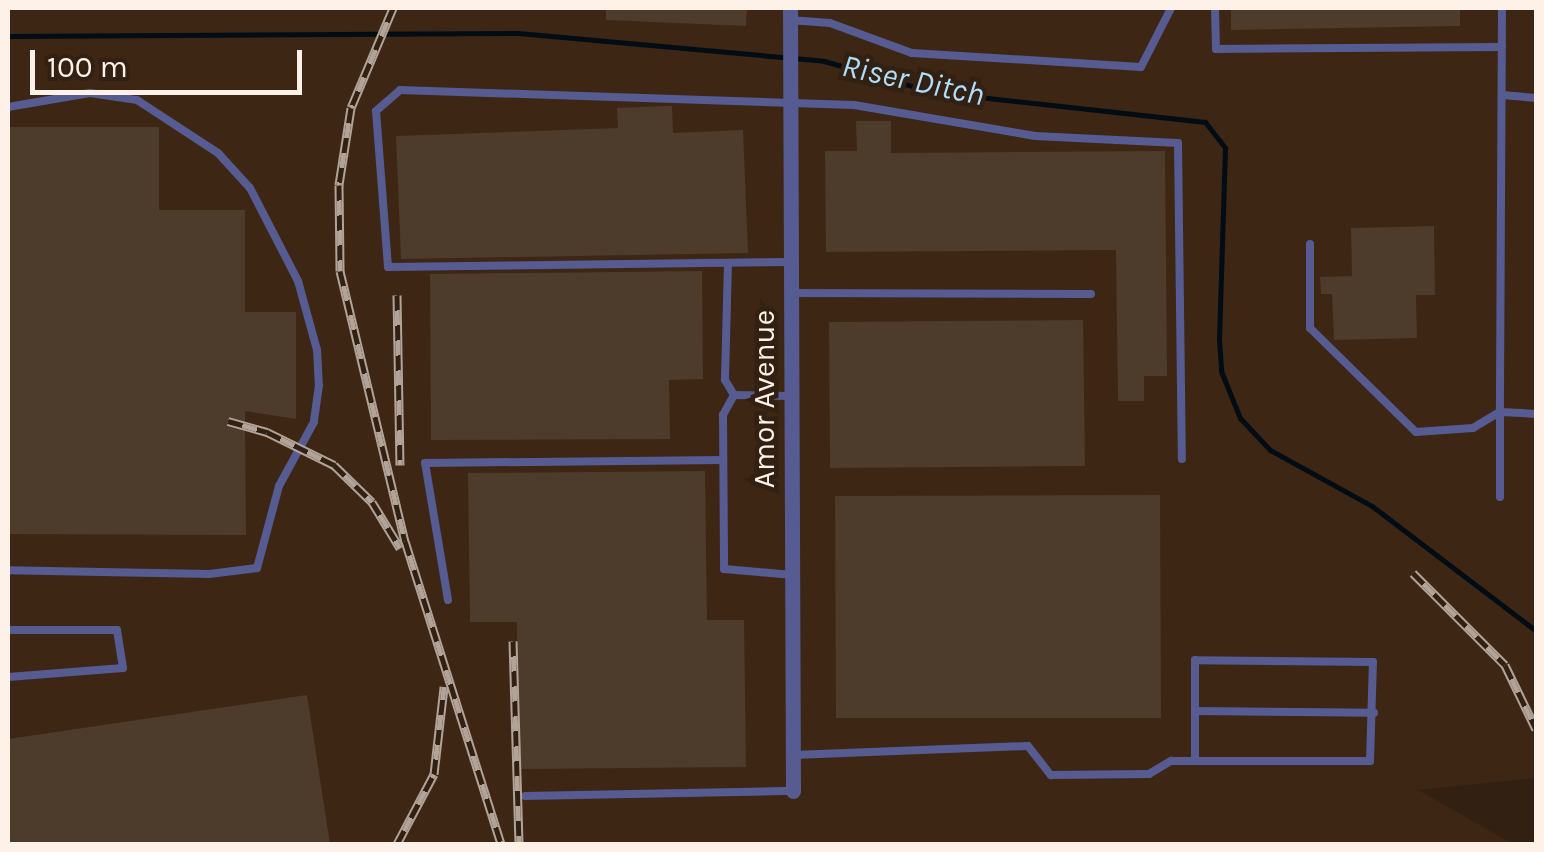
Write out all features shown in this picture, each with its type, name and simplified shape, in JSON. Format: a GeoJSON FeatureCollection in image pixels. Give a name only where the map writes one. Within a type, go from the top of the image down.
{"type":"FeatureCollection","features":[{"type":"Feature","properties":{"kind":"street","name":"Amor Avenue"},"geometry":{"type":"LineString","coordinates":[[790,14],[793,791]]}},
{"type":"Feature","properties":{"kind":"lane"},"geometry":{"type":"LineString","coordinates":[[790,14],[830,23],[912,53],[1141,67],[1171,8]]}},
{"type":"Feature","properties":{"kind":"lane"},"geometry":{"type":"LineString","coordinates":[[1216,8],[1216,49],[1502,47]]}},
{"type":"Feature","properties":{"kind":"lane"},"geometry":{"type":"LineString","coordinates":[[1500,497],[1502,8]]}},
{"type":"Feature","properties":{"kind":"lane"},"geometry":{"type":"LineString","coordinates":[[791,262],[388,267],[376,112],[400,90],[790,103],[896,109],[1034,136],[1178,144],[1182,460]]}},
{"type":"Feature","properties":{"kind":"lane"},"geometry":{"type":"LineString","coordinates":[[8,107],[90,93],[137,100],[218,153],[250,188],[298,281],[319,386],[314,422],[280,486],[257,568],[209,574],[8,570]]}},
{"type":"Feature","properties":{"kind":"lane"},"geometry":{"type":"LineString","coordinates":[[1502,94],[1536,98]]}},
{"type":"Feature","properties":{"kind":"lane"},"geometry":{"type":"LineString","coordinates":[[1310,244],[1310,328],[1416,432],[1472,428],[1500,412],[1536,414]]}},
{"type":"Feature","properties":{"kind":"lane"},"geometry":{"type":"LineString","coordinates":[[728,263],[726,380],[734,395]]}},
{"type":"Feature","properties":{"kind":"lane"},"geometry":{"type":"LineString","coordinates":[[791,293],[1091,294]]}},
{"type":"Feature","properties":{"kind":"lane"},"geometry":{"type":"LineString","coordinates":[[734,395],[792,396]]}},
{"type":"Feature","properties":{"kind":"lane"},"geometry":{"type":"LineString","coordinates":[[734,395],[723,415],[724,569],[792,575]]}},
{"type":"Feature","properties":{"kind":"lane"},"geometry":{"type":"LineString","coordinates":[[448,600],[425,463],[724,460]]}},
{"type":"Feature","properties":{"kind":"lane"},"geometry":{"type":"LineString","coordinates":[[8,630],[116,630],[123,668],[8,678]]}},
{"type":"Feature","properties":{"kind":"lane"},"geometry":{"type":"LineString","coordinates":[[793,755],[1028,746],[1051,775],[1149,774],[1171,761],[1370,762],[1374,662],[1195,660],[1194,761]]}},
{"type":"Feature","properties":{"kind":"lane"},"geometry":{"type":"LineString","coordinates":[[1195,711],[1374,713]]}},
{"type":"Feature","properties":{"kind":"lane"},"geometry":{"type":"LineString","coordinates":[[525,796],[793,791]]}},
{"type":"Feature","properties":{"kind":"shaded area"},"geometry":{"type":"Polygon","coordinates":[[[8,8],[1536,8],[1536,778],[1418,790],[1513,844],[8,844],[8,8]]]}},
{"type":"Feature","properties":{"kind":"building"},"geometry":{"type":"Polygon","coordinates":[[[606,8],[747,8],[746,26],[606,20],[606,8]]]}},
{"type":"Feature","properties":{"kind":"building"},"geometry":{"type":"Polygon","coordinates":[[[1231,8],[1460,8],[1460,26],[1231,30],[1231,8]]]}},
{"type":"Feature","properties":{"kind":"building"},"geometry":{"type":"Polygon","coordinates":[[[672,106],[673,133],[743,130],[748,253],[401,259],[396,136],[618,128],[617,108],[672,106]]]}},
{"type":"Feature","properties":{"kind":"building"},"geometry":{"type":"Polygon","coordinates":[[[856,121],[891,121],[891,153],[1165,151],[1167,376],[1144,376],[1144,401],[1118,401],[1116,250],[826,252],[825,151],[857,151],[856,121]]]}},
{"type":"Feature","properties":{"kind":"building"},"geometry":{"type":"Polygon","coordinates":[[[8,127],[159,127],[159,210],[245,210],[245,312],[296,312],[296,419],[245,411],[246,535],[8,534],[8,127]]]}},
{"type":"Feature","properties":{"kind":"building"},"geometry":{"type":"Polygon","coordinates":[[[1434,226],[1435,295],[1416,295],[1417,338],[1334,340],[1332,294],[1321,294],[1320,277],[1352,276],[1351,228],[1434,226]]]}},
{"type":"Feature","properties":{"kind":"building"},"geometry":{"type":"Polygon","coordinates":[[[702,271],[703,379],[669,380],[670,439],[431,440],[430,274],[702,271]]]}},
{"type":"Feature","properties":{"kind":"building"},"geometry":{"type":"Polygon","coordinates":[[[1083,320],[1085,466],[830,468],[829,322],[1083,320]]]}},
{"type":"Feature","properties":{"kind":"building"},"geometry":{"type":"Polygon","coordinates":[[[705,471],[707,620],[744,620],[746,767],[518,769],[517,622],[470,622],[468,473],[705,471]]]}},
{"type":"Feature","properties":{"kind":"building"},"geometry":{"type":"Polygon","coordinates":[[[1160,495],[1161,718],[836,718],[835,496],[1160,495]]]}},
{"type":"Feature","properties":{"kind":"building"},"geometry":{"type":"Polygon","coordinates":[[[307,695],[330,844],[8,844],[8,739],[307,695]]]}},
{"type":"Feature","properties":{"kind":"waterway","name":"Riser Ditch"},"geometry":{"type":"LineString","coordinates":[[8,36],[518,33],[824,61],[933,92],[1205,122],[1225,148],[1219,339],[1221,371],[1240,418],[1270,450],[1372,506],[1536,631]]}},
{"type":"Feature","properties":{"kind":"railway"},"geometry":{"type":"LineString","coordinates":[[393,8],[351,108],[339,185],[340,271],[405,541],[501,844]]}},
{"type":"Feature","properties":{"kind":"railway"},"geometry":{"type":"LineString","coordinates":[[397,295],[400,465]]}},
{"type":"Feature","properties":{"kind":"railway"},"geometry":{"type":"LineString","coordinates":[[228,421],[267,432],[334,465],[372,502],[400,548]]}},
{"type":"Feature","properties":{"kind":"railway"},"geometry":{"type":"LineString","coordinates":[[1413,573],[1505,665],[1536,729]]}},
{"type":"Feature","properties":{"kind":"railway"},"geometry":{"type":"LineString","coordinates":[[513,641],[519,844]]}},
{"type":"Feature","properties":{"kind":"railway"},"geometry":{"type":"LineString","coordinates":[[397,844],[434,774],[444,687]]}}]}
